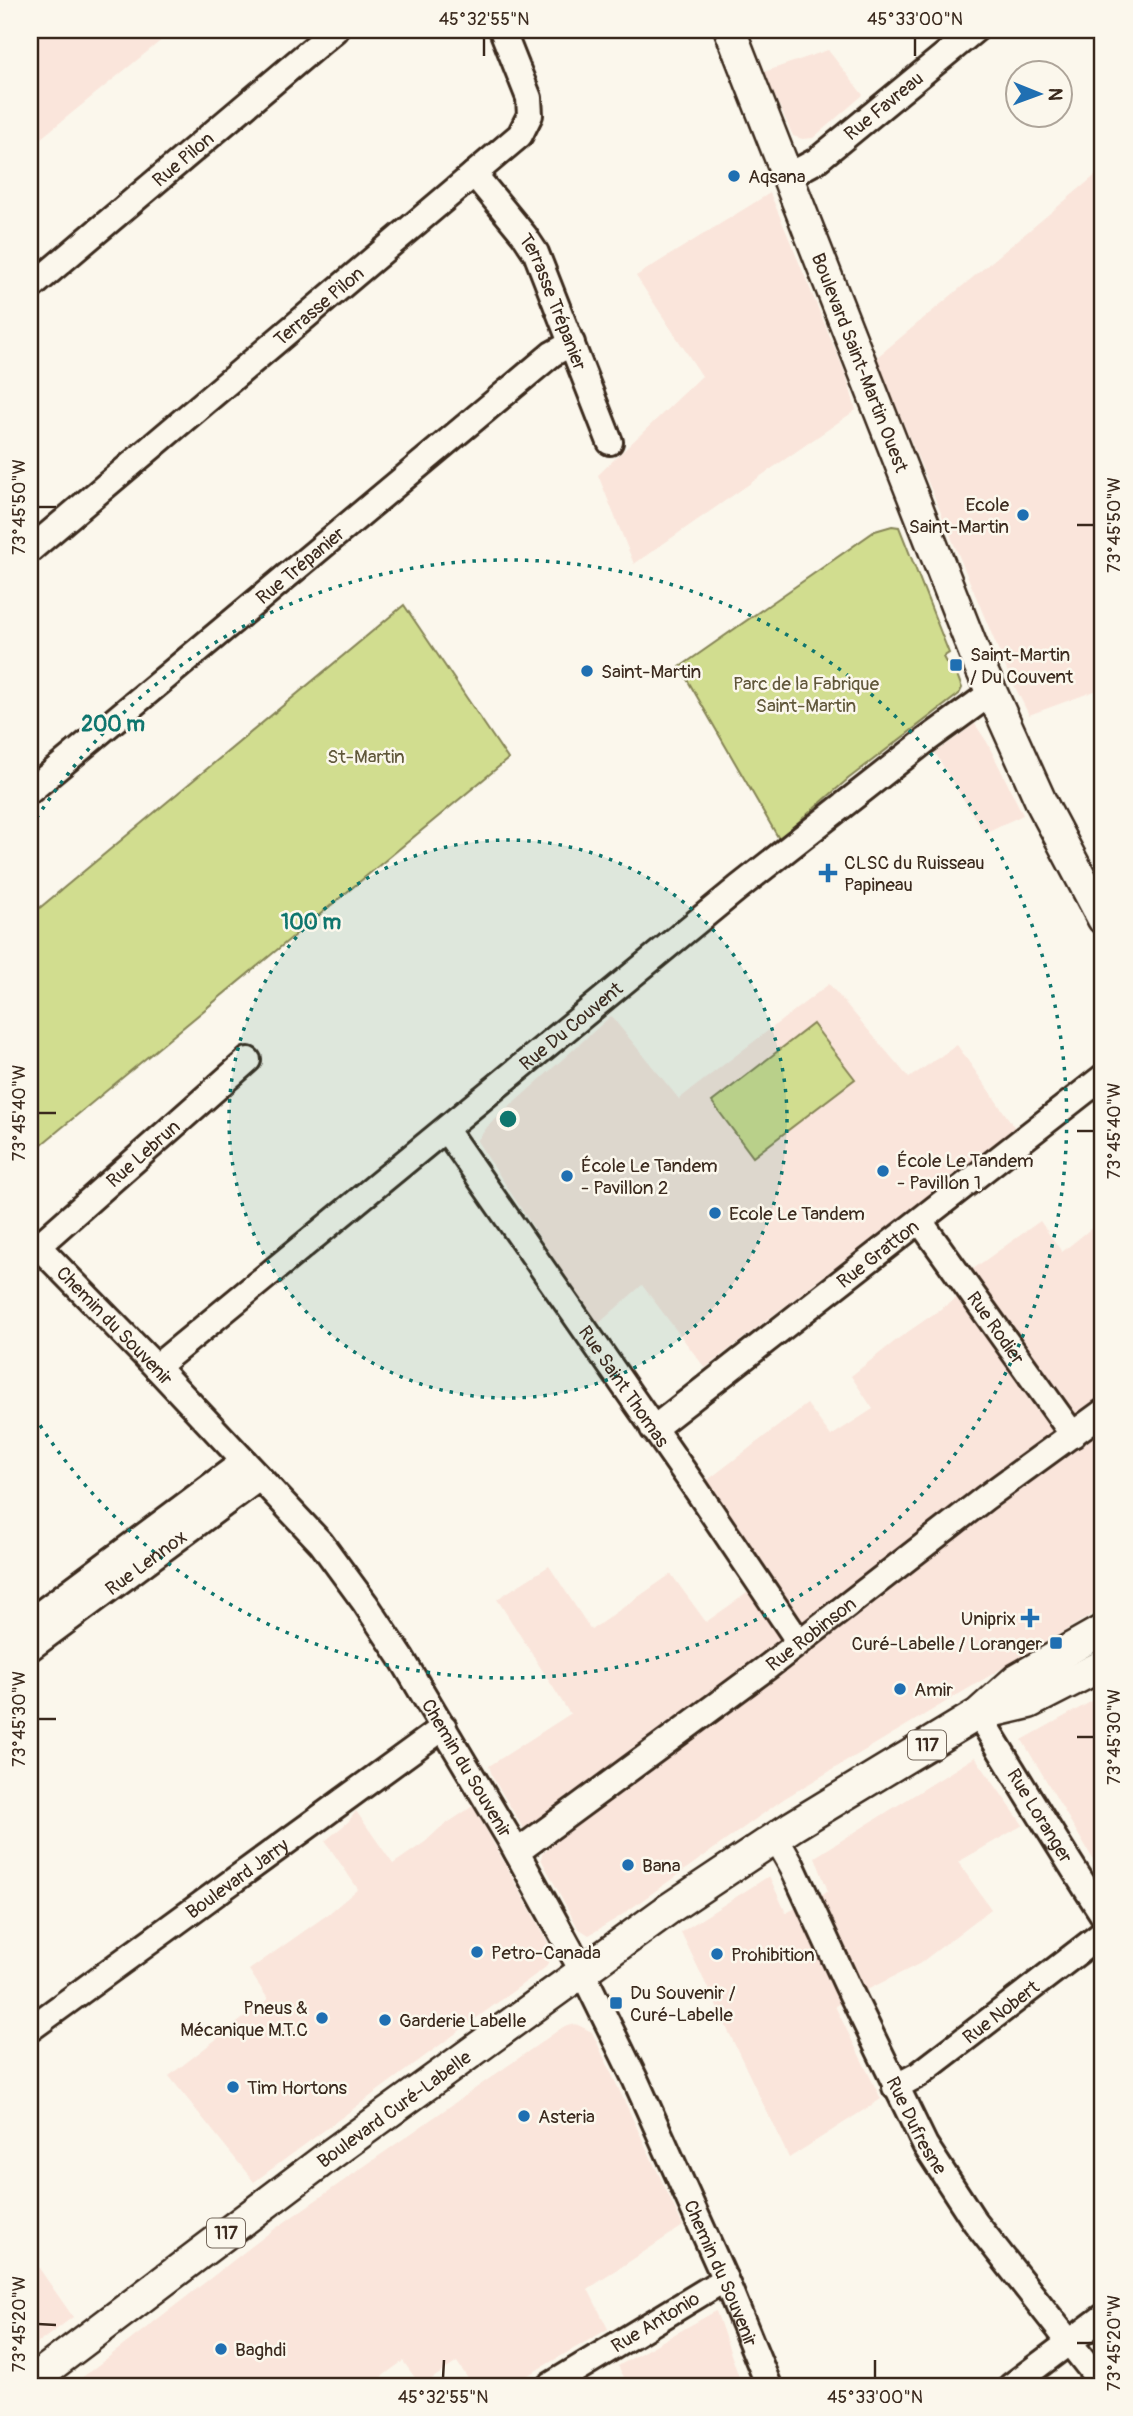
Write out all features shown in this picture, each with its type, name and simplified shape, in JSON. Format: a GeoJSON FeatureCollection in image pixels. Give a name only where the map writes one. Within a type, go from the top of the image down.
{"type":"FeatureCollection","features":[{"type":"Feature","properties":{"kind":"main road","name":"Boulevard Saint-Martin Ouest"},"geometry":{"type":"LineString","coordinates":[[730,30],[991,693],[1053,827],[1103,919]]}},
{"type":"Feature","properties":{"kind":"main road","name":"Boulevard Curé-Labelle"},"geometry":{"type":"LineString","coordinates":[[30,2382],[287,2188],[582,1971],[776,1838],[978,1714],[1017,1679],[1103,1630]]}},
{"type":"Feature","properties":{"kind":"main road","name":"Boulevard Curé-Labelle"},"geometry":{"type":"LineString","coordinates":[[978,1714],[1029,1703],[1103,1665]]}},
{"type":"Feature","properties":{"kind":"street","name":"Rue Pilon"},"geometry":{"type":"LineString","coordinates":[[30,288],[335,30]]}},
{"type":"Feature","properties":{"kind":"street","name":"Terrasse Pilon"},"geometry":{"type":"LineString","coordinates":[[30,551],[520,135],[530,115],[529,98],[502,30]]}},
{"type":"Feature","properties":{"kind":"street","name":"Rue Favreau"},"geometry":{"type":"LineString","coordinates":[[788,176],[816,161],[975,30]]}},
{"type":"Feature","properties":{"kind":"street","name":"Terrasse Trépanier"},"geometry":{"type":"LineString","coordinates":[[474,174],[531,245],[610,442]]}},
{"type":"Feature","properties":{"kind":"street","name":"Rue Trépanier"},"geometry":{"type":"LineString","coordinates":[[30,792],[557,350],[572,343]]}},
{"type":"Feature","properties":{"kind":"street","name":"Rue Du Couvent"},"geometry":{"type":"LineString","coordinates":[[156,1367],[749,880],[925,741],[991,693]]}},
{"type":"Feature","properties":{"kind":"street","name":"Rue Lebrun"},"geometry":{"type":"LineString","coordinates":[[34,1242],[248,1060]]}},
{"type":"Feature","properties":{"kind":"street","name":"Rue Gratton"},"geometry":{"type":"LineString","coordinates":[[653,1429],[1103,1077]]}},
{"type":"Feature","properties":{"kind":"street","name":"Rue Saint Thomas"},"geometry":{"type":"LineString","coordinates":[[446,1130],[799,1642]]}},
{"type":"Feature","properties":{"kind":"street","name":"Rue Rodier"},"geometry":{"type":"LineString","coordinates":[[920,1221],[1073,1435]]}},
{"type":"Feature","properties":{"kind":"street","name":"Chemin du Souvenir"},"geometry":{"type":"LineString","coordinates":[[34,1242],[321,1543],[345,1574],[444,1727],[582,1971],[636,2081],[725,2279],[769,2386]]}},
{"type":"Feature","properties":{"kind":"street","name":"Rue Robinson"},"geometry":{"type":"LineString","coordinates":[[517,1852],[672,1739],[985,1498],[1103,1412]]}},
{"type":"Feature","properties":{"kind":"street","name":"Rue Lennox"},"geometry":{"type":"LineString","coordinates":[[30,1622],[252,1469]]}},
{"type":"Feature","properties":{"kind":"street","name":"Rue Lennox"},"geometry":{"type":"LineString","coordinates":[[30,1648],[252,1469]]}},
{"type":"Feature","properties":{"kind":"street","name":"Rue Loranger"},"geometry":{"type":"LineString","coordinates":[[978,1714],[1103,1915]]}},
{"type":"Feature","properties":{"kind":"street","name":"Boulevard Jarry"},"geometry":{"type":"LineString","coordinates":[[30,2029],[444,1727]]}},
{"type":"Feature","properties":{"kind":"street","name":"Rue Dufresne"},"geometry":{"type":"LineString","coordinates":[[776,1838],[792,1866],[925,2146],[975,2222],[1103,2385]]}},
{"type":"Feature","properties":{"kind":"street","name":"Rue Nobert"},"geometry":{"type":"LineString","coordinates":[[895,2087],[918,2075],[1103,1933]]}},
{"type":"Feature","properties":{"kind":"street","name":"Rue Antonio"},"geometry":{"type":"LineString","coordinates":[[550,2386],[725,2279]]}},
{"type":"Feature","properties":{"kind":"street"},"geometry":{"type":"LineString","coordinates":[[1011,2386],[1103,2316]]}},
{"type":"Feature","properties":{"kind":"shaded area"},"geometry":{"type":"Polygon","coordinates":[[[30,30],[174,30],[30,147],[30,30]]]}},
{"type":"Feature","properties":{"kind":"shaded area"},"geometry":{"type":"Polygon","coordinates":[[[828,50],[863,95],[813,138],[793,136],[764,72],[828,50]]]}},
{"type":"Feature","properties":{"kind":"shaded area","name":"Ecole Saint-Martin"},"geometry":{"type":"Polygon","coordinates":[[[1103,169],[1103,688],[1029,715],[1008,673],[876,358],[1103,169]]]}},
{"type":"Feature","properties":{"kind":"shaded area"},"geometry":{"type":"Polygon","coordinates":[[[770,193],[846,375],[856,410],[634,564],[598,475],[702,376],[636,276],[770,193]]]}},
{"type":"Feature","properties":{"kind":"shaded area"},"geometry":{"type":"Polygon","coordinates":[[[975,724],[987,742],[1023,815],[984,833],[935,753],[975,724]]]}},
{"type":"Feature","properties":{"kind":"shaded area","name":"Ecole Le Tandem"},"geometry":{"type":"Polygon","coordinates":[[[829,984],[909,1078],[957,1045],[1015,1128],[705,1368],[642,1285],[597,1325],[477,1141],[488,1126],[611,1016],[679,1099],[829,984]]]}},
{"type":"Feature","properties":{"kind":"shaded area"},"geometry":{"type":"Polygon","coordinates":[[[1103,1219],[1103,1608],[785,1798],[619,1917],[589,1935],[578,1928],[541,1859],[548,1849],[530,1825],[523,1828],[493,1778],[489,1766],[570,1714],[497,1599],[549,1566],[591,1630],[671,1574],[706,1622],[760,1584],[696,1489],[807,1404],[831,1436],[873,1409],[851,1376],[958,1297],[955,1282],[1040,1221],[1062,1252],[1103,1219]]]}},
{"type":"Feature","properties":{"kind":"shaded area"},"geometry":{"type":"Polygon","coordinates":[[[1103,1695],[1103,1876],[1022,1740],[1103,1695]]]}},
{"type":"Feature","properties":{"kind":"shaded area"},"geometry":{"type":"Polygon","coordinates":[[[975,1757],[1023,1825],[958,1862],[991,1909],[919,1964],[835,2006],[881,2099],[789,2158],[681,1932],[769,1876],[786,1913],[828,1891],[815,1857],[975,1757]]]}},
{"type":"Feature","properties":{"kind":"shaded area"},"geometry":{"type":"Polygon","coordinates":[[[473,1806],[550,1946],[550,1958],[546,1967],[254,2182],[169,2076],[268,1999],[249,1970],[327,1915],[358,1889],[325,1841],[348,1822],[356,1811],[393,1864],[473,1806]]]}},
{"type":"Feature","properties":{"kind":"shaded area"},"geometry":{"type":"Polygon","coordinates":[[[576,2024],[592,2032],[683,2226],[588,2289],[608,2329],[509,2386],[473,2386],[457,2362],[421,2386],[403,2361],[369,2386],[71,2386],[269,2233],[563,2027],[576,2024]]]}},
{"type":"Feature","properties":{"kind":"shaded area"},"geometry":{"type":"Polygon","coordinates":[[[30,2255],[73,2317],[30,2349],[30,2255]]]}},
{"type":"Feature","properties":{"kind":"shaded area"},"geometry":{"type":"Polygon","coordinates":[[[716,2311],[742,2386],[629,2386],[618,2366],[716,2311]]]}},
{"type":"Feature","properties":{"kind":"green space","name":"Parc de la Fabrique Saint-Martin"},"geometry":{"type":"Polygon","coordinates":[[[892,526],[899,527],[949,653],[943,657],[948,666],[953,664],[962,688],[959,694],[848,779],[779,839],[680,667],[875,531],[892,526]]]}},
{"type":"Feature","properties":{"kind":"green space","name":"St-Martin"},"geometry":{"type":"Polygon","coordinates":[[[404,605],[508,759],[30,1154],[30,916],[404,605]]]}},
{"type":"Feature","properties":{"kind":"green space"},"geometry":{"type":"Polygon","coordinates":[[[813,1024],[855,1079],[753,1157],[712,1102],[813,1024]]]}},
{"type":"Feature","properties":{"kind":"place","name":"Aqsana"},"geometry":{"type":"Point","coordinates":[734,176]}},
{"type":"Feature","properties":{"kind":"place","name":"Ecole Saint-Martin"},"geometry":{"type":"Point","coordinates":[1023,515]}},
{"type":"Feature","properties":{"kind":"place","name":"Saint-Martin / Du Couvent"},"geometry":{"type":"Point","coordinates":[956,665]}},
{"type":"Feature","properties":{"kind":"place","name":"Saint-Martin"},"geometry":{"type":"Point","coordinates":[587,671]}},
{"type":"Feature","properties":{"kind":"place","name":"CLSC du Ruisseau Papineau"},"geometry":{"type":"Point","coordinates":[828,873]}},
{"type":"Feature","properties":{"kind":"place","name":"École Le Tandem - Pavillon 1"},"geometry":{"type":"Point","coordinates":[883,1171]}},
{"type":"Feature","properties":{"kind":"place","name":"École Le Tandem - Pavillon 2"},"geometry":{"type":"Point","coordinates":[567,1176]}},
{"type":"Feature","properties":{"kind":"place","name":"Ecole Le Tandem"},"geometry":{"type":"Point","coordinates":[715,1213]}},
{"type":"Feature","properties":{"kind":"place","name":"Uniprix"},"geometry":{"type":"Point","coordinates":[1030,1618]}},
{"type":"Feature","properties":{"kind":"place","name":"Curé-Labelle / Loranger"},"geometry":{"type":"Point","coordinates":[1056,1643]}},
{"type":"Feature","properties":{"kind":"place","name":"Amir"},"geometry":{"type":"Point","coordinates":[900,1689]}},
{"type":"Feature","properties":{"kind":"place","name":"Bana"},"geometry":{"type":"Point","coordinates":[628,1865]}},
{"type":"Feature","properties":{"kind":"place","name":"Petro-Canada"},"geometry":{"type":"Point","coordinates":[477,1952]}},
{"type":"Feature","properties":{"kind":"place","name":"Prohibition"},"geometry":{"type":"Point","coordinates":[717,1954]}},
{"type":"Feature","properties":{"kind":"place","name":"Du Souvenir / Curé-Labelle"},"geometry":{"type":"Point","coordinates":[616,2003]}},
{"type":"Feature","properties":{"kind":"place","name":"Pneus & Mécanique M.T.C"},"geometry":{"type":"Point","coordinates":[322,2018]}},
{"type":"Feature","properties":{"kind":"place","name":"Garderie Labelle"},"geometry":{"type":"Point","coordinates":[385,2020]}},
{"type":"Feature","properties":{"kind":"place","name":"Tim Hortons"},"geometry":{"type":"Point","coordinates":[233,2087]}},
{"type":"Feature","properties":{"kind":"place","name":"Asteria"},"geometry":{"type":"Point","coordinates":[524,2116]}},
{"type":"Feature","properties":{"kind":"place","name":"Baghdi"},"geometry":{"type":"Point","coordinates":[221,2349]}}]}
